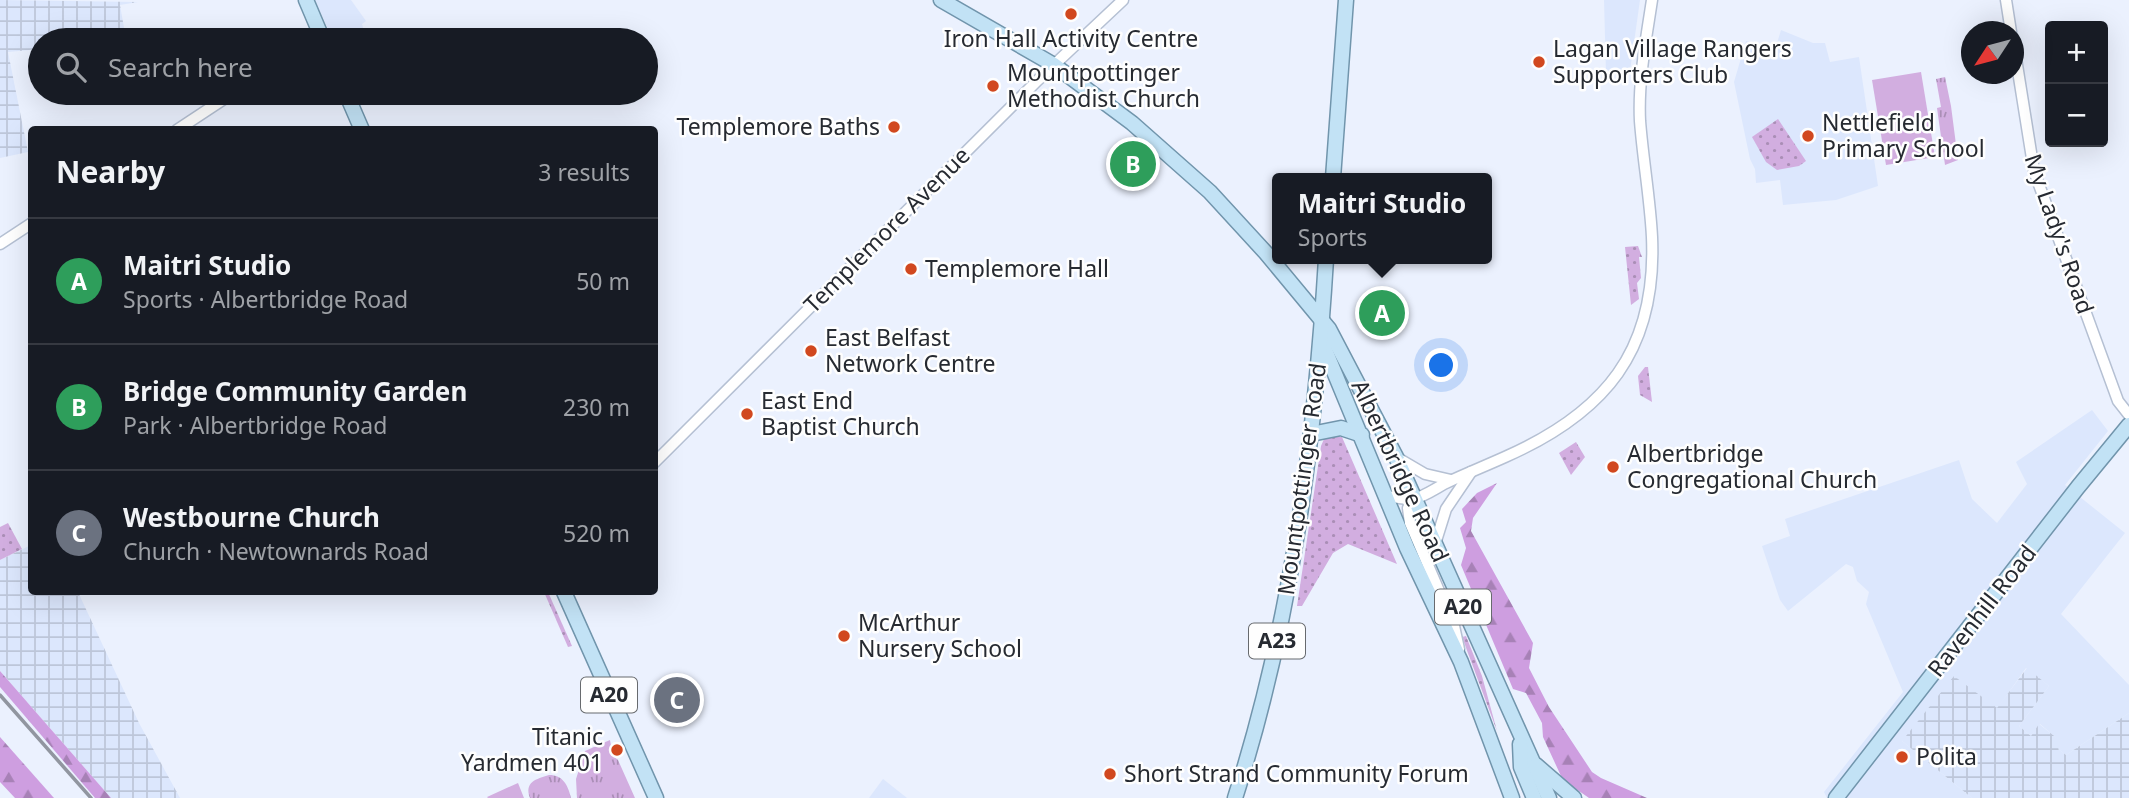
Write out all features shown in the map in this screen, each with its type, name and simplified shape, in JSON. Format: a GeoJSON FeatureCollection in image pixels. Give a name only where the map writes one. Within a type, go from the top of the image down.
{"type":"FeatureCollection","features":[{"type":"Feature","properties":{"kind":"main road"},"geometry":{"type":"LineString","coordinates":[[306,0],[316,28]]}},
{"type":"Feature","properties":{"kind":"main road","name":"Albertbridge Road"},"geometry":{"type":"LineString","coordinates":[[941,0],[1054,65],[1132,122],[1210,192],[1272,260]]}},
{"type":"Feature","properties":{"kind":"main road"},"geometry":{"type":"LineString","coordinates":[[1333,173],[1346,0]]}},
{"type":"Feature","properties":{"kind":"main road"},"geometry":{"type":"LineString","coordinates":[[351,105],[360,126]]}},
{"type":"Feature","properties":{"kind":"main road","name":"Albertbridge Road"},"geometry":{"type":"LineString","coordinates":[[1275,264],[1341,348],[1415,498],[1549,798]]}},
{"type":"Feature","properties":{"kind":"main road","name":"A23"},"geometry":{"type":"LineString","coordinates":[[1322,322],[1326,264]]}},
{"type":"Feature","properties":{"kind":"main road","name":"Albertbridge Road"},"geometry":{"type":"LineString","coordinates":[[1309,305],[1339,390],[1361,433],[1407,548],[1461,662],[1513,798]]}},
{"type":"Feature","properties":{"kind":"main road"},"geometry":{"type":"LineString","coordinates":[[1311,433],[1341,428],[1361,433],[1359,413],[1322,322]]}},
{"type":"Feature","properties":{"kind":"main road","name":"Mountpottinger Road"},"geometry":{"type":"LineString","coordinates":[[1235,798],[1274,659],[1290,578],[1311,433],[1322,322]]}},
{"type":"Feature","properties":{"kind":"main road","name":"Ravenhill Road"},"geometry":{"type":"LineString","coordinates":[[1836,798],[2129,425]]}},
{"type":"Feature","properties":{"kind":"main road","name":"A20"},"geometry":{"type":"LineString","coordinates":[[565,595],[656,798]]}},
{"type":"Feature","properties":{"kind":"main road"},"geometry":{"type":"LineString","coordinates":[[1519,733],[1521,766],[1534,798]]}},
{"type":"Feature","properties":{"kind":"main road"},"geometry":{"type":"LineString","coordinates":[[1532,762],[1574,798]]}},
{"type":"Feature","properties":{"kind":"street","name":"Templemore Avenue"},"geometry":{"type":"LineString","coordinates":[[658,459],[1054,65],[1123,0]]}},
{"type":"Feature","properties":{"kind":"street"},"geometry":{"type":"LineString","coordinates":[[1387,496],[1415,498],[1543,440],[1598,399],[1619,373],[1637,340],[1647,302],[1652,260],[1640,107],[1652,0]]}},
{"type":"Feature","properties":{"kind":"street"},"geometry":{"type":"LineString","coordinates":[[2006,0],[2009,21]]}},
{"type":"Feature","properties":{"kind":"street","name":"My Lady's Road"},"geometry":{"type":"LineString","coordinates":[[2020,84],[2034,170],[2118,401],[2129,415]]}},
{"type":"Feature","properties":{"kind":"street"},"geometry":{"type":"LineString","coordinates":[[183,126],[215,105]]}},
{"type":"Feature","properties":{"kind":"street"},"geometry":{"type":"LineString","coordinates":[[0,244],[28,226]]}},
{"type":"Feature","properties":{"kind":"street"},"geometry":{"type":"LineString","coordinates":[[1396,457],[1425,474],[1453,480]]}},
{"type":"Feature","properties":{"kind":"street"},"geometry":{"type":"LineString","coordinates":[[1435,544],[1447,509],[1471,472]]}},
{"type":"Feature","properties":{"kind":"street"},"geometry":{"type":"LineString","coordinates":[[1415,498],[1408,508],[1410,523],[1454,626],[1461,662]]}},
{"type":"Feature","properties":{"kind":"shaded area"},"geometry":{"type":"Polygon","coordinates":[[[0,0],[138,2],[120,5],[124,28],[28,28],[28,50],[8,52],[28,152],[0,158],[0,0]]]}},
{"type":"Feature","properties":{"kind":"shaded area"},"geometry":{"type":"Polygon","coordinates":[[[315,0],[351,0],[366,21],[362,24],[363,28],[328,28],[315,0]]]}},
{"type":"Feature","properties":{"kind":"shaded area"},"geometry":{"type":"Polygon","coordinates":[[[1604,0],[1640,0],[1630,71],[1606,73],[1604,0]]]}},
{"type":"Feature","properties":{"kind":"shaded area","name":"Nettlefield Primary School"},"geometry":{"type":"Polygon","coordinates":[[[1781,30],[1813,43],[1825,43],[1830,62],[1859,57],[1878,186],[1836,200],[1783,205],[1780,180],[1756,183],[1734,82],[1746,41],[1775,50],[1781,30]]]}},
{"type":"Feature","properties":{"kind":"shaded area"},"geometry":{"type":"Polygon","coordinates":[[[2092,410],[2108,431],[2065,485],[2125,533],[2061,614],[2129,685],[2129,713],[2066,755],[2058,749],[2062,743],[2040,724],[2031,736],[2019,726],[2049,686],[2026,668],[1997,709],[1902,741],[1972,798],[1827,798],[1824,792],[1903,692],[1866,604],[1869,592],[1857,581],[1853,567],[1846,564],[1788,611],[1780,600],[1762,546],[1790,536],[1785,519],[1959,460],[1972,499],[1997,523],[2027,484],[2016,462],[2092,410]]]}},
{"type":"Feature","properties":{"kind":"shaded area"},"geometry":{"type":"Polygon","coordinates":[[[28,546],[28,595],[79,595],[139,723],[180,798],[111,798],[0,671],[0,560],[28,546]]]}},
{"type":"Feature","properties":{"kind":"shaded area"},"geometry":{"type":"Polygon","coordinates":[[[2027,668],[2049,686],[2019,726],[2031,736],[2039,724],[2063,743],[2058,749],[2066,755],[2129,713],[2129,798],[1972,798],[1902,741],[1954,676],[1997,708],[2027,668]]]}},
{"type":"Feature","properties":{"kind":"shaded area"},"geometry":{"type":"Polygon","coordinates":[[[883,779],[907,798],[869,798],[883,779]]]}},
{"type":"Feature","properties":{"kind":"green space"},"geometry":{"type":"Polygon","coordinates":[[[1921,72],[1935,157],[1886,165],[1872,80],[1921,72]]]}},
{"type":"Feature","properties":{"kind":"green space"},"geometry":{"type":"Polygon","coordinates":[[[1945,77],[1958,160],[1945,165],[1936,79],[1945,77]]]}},
{"type":"Feature","properties":{"kind":"green space"},"geometry":{"type":"Polygon","coordinates":[[[1778,119],[1806,161],[1799,166],[1777,170],[1766,162],[1752,137],[1778,119]]]}},
{"type":"Feature","properties":{"kind":"green space"},"geometry":{"type":"Polygon","coordinates":[[[1130,141],[1154,162],[1133,183],[1114,165],[1113,159],[1130,141]]]}},
{"type":"Feature","properties":{"kind":"green space"},"geometry":{"type":"Polygon","coordinates":[[[1638,246],[1642,257],[1639,257],[1641,278],[1637,283],[1639,299],[1631,305],[1625,247],[1638,246]]]}},
{"type":"Feature","properties":{"kind":"green space"},"geometry":{"type":"Polygon","coordinates":[[[1648,367],[1652,402],[1640,395],[1638,376],[1648,367]]]}},
{"type":"Feature","properties":{"kind":"green space"},"geometry":{"type":"Polygon","coordinates":[[[1342,437],[1397,564],[1348,544],[1333,553],[1302,606],[1297,606],[1321,446],[1324,439],[1342,437]]]}},
{"type":"Feature","properties":{"kind":"green space"},"geometry":{"type":"Polygon","coordinates":[[[1576,442],[1585,457],[1571,475],[1559,453],[1576,442]]]}},
{"type":"Feature","properties":{"kind":"green space"},"geometry":{"type":"Polygon","coordinates":[[[1497,483],[1473,518],[1471,531],[1533,643],[1529,668],[1549,707],[1592,772],[1647,798],[1589,798],[1569,784],[1561,776],[1543,737],[1542,723],[1526,693],[1513,689],[1461,565],[1466,548],[1460,528],[1466,522],[1462,509],[1477,493],[1497,483]]]}},
{"type":"Feature","properties":{"kind":"green space"},"geometry":{"type":"Polygon","coordinates":[[[8,523],[22,549],[0,560],[0,527],[8,523]]]}},
{"type":"Feature","properties":{"kind":"green space"},"geometry":{"type":"Polygon","coordinates":[[[545,595],[549,595],[572,646],[568,647],[545,595]]]}},
{"type":"Feature","properties":{"kind":"green space"},"geometry":{"type":"Polygon","coordinates":[[[1466,636],[1482,676],[1497,731],[1462,637],[1466,636]]]}},
{"type":"Feature","properties":{"kind":"green space"},"geometry":{"type":"Polygon","coordinates":[[[0,671],[111,798],[95,798],[0,687],[0,671]]]}},
{"type":"Feature","properties":{"kind":"green space"},"geometry":{"type":"Polygon","coordinates":[[[0,737],[54,798],[15,798],[0,782],[0,737]]]}},
{"type":"Feature","properties":{"kind":"green space"},"geometry":{"type":"Polygon","coordinates":[[[610,740],[613,756],[618,760],[635,798],[577,798],[576,779],[585,751],[610,740]]]}},
{"type":"Feature","properties":{"kind":"green space"},"geometry":{"type":"Polygon","coordinates":[[[549,775],[564,782],[571,798],[530,798],[530,785],[549,775]]]}},
{"type":"Feature","properties":{"kind":"green space"},"geometry":{"type":"Polygon","coordinates":[[[518,783],[524,798],[487,797],[518,783]]]}},
{"type":"Feature","properties":{"kind":"railway"},"geometry":{"type":"LineString","coordinates":[[0,695],[91,798]]}},
{"type":"Feature","properties":{"kind":"place","name":"Iron Hall Activity Centre"},"geometry":{"type":"Point","coordinates":[1071,14]}},
{"type":"Feature","properties":{"kind":"place","name":"Lagan Village Rangers Supporters Club"},"geometry":{"type":"Point","coordinates":[1539,62]}},
{"type":"Feature","properties":{"kind":"place","name":"Mountpottinger Methodist Church"},"geometry":{"type":"Point","coordinates":[993,86]}},
{"type":"Feature","properties":{"kind":"place","name":"Templemore Baths"},"geometry":{"type":"Point","coordinates":[894,127]}},
{"type":"Feature","properties":{"kind":"place","name":"Nettlefield Primary School"},"geometry":{"type":"Point","coordinates":[1808,136]}},
{"type":"Feature","properties":{"kind":"place","name":"Bridge Community Garden"},"geometry":{"type":"Point","coordinates":[1133,164]}},
{"type":"Feature","properties":{"kind":"place","name":"Templemore Hall"},"geometry":{"type":"Point","coordinates":[911,269]}},
{"type":"Feature","properties":{"kind":"place","name":"Maitri Studio"},"geometry":{"type":"Point","coordinates":[1382,313]}},
{"type":"Feature","properties":{"kind":"place","name":"East Belfast Network Centre"},"geometry":{"type":"Point","coordinates":[811,351]}},
{"type":"Feature","properties":{"kind":"place","name":"East End Baptist Church"},"geometry":{"type":"Point","coordinates":[747,414]}},
{"type":"Feature","properties":{"kind":"place","name":"Albertbridge Congregational Church"},"geometry":{"type":"Point","coordinates":[1613,467]}},
{"type":"Feature","properties":{"kind":"place","name":"McArthur Nursery School"},"geometry":{"type":"Point","coordinates":[844,636]}},
{"type":"Feature","properties":{"kind":"place","name":"Westbourne Church"},"geometry":{"type":"Point","coordinates":[677,700]}},
{"type":"Feature","properties":{"kind":"place","name":"Titanic Yardmen 401"},"geometry":{"type":"Point","coordinates":[617,750]}},
{"type":"Feature","properties":{"kind":"place","name":"Polita"},"geometry":{"type":"Point","coordinates":[1902,757]}},
{"type":"Feature","properties":{"kind":"place","name":"Short Strand Community Forum"},"geometry":{"type":"Point","coordinates":[1110,774]}}]}
